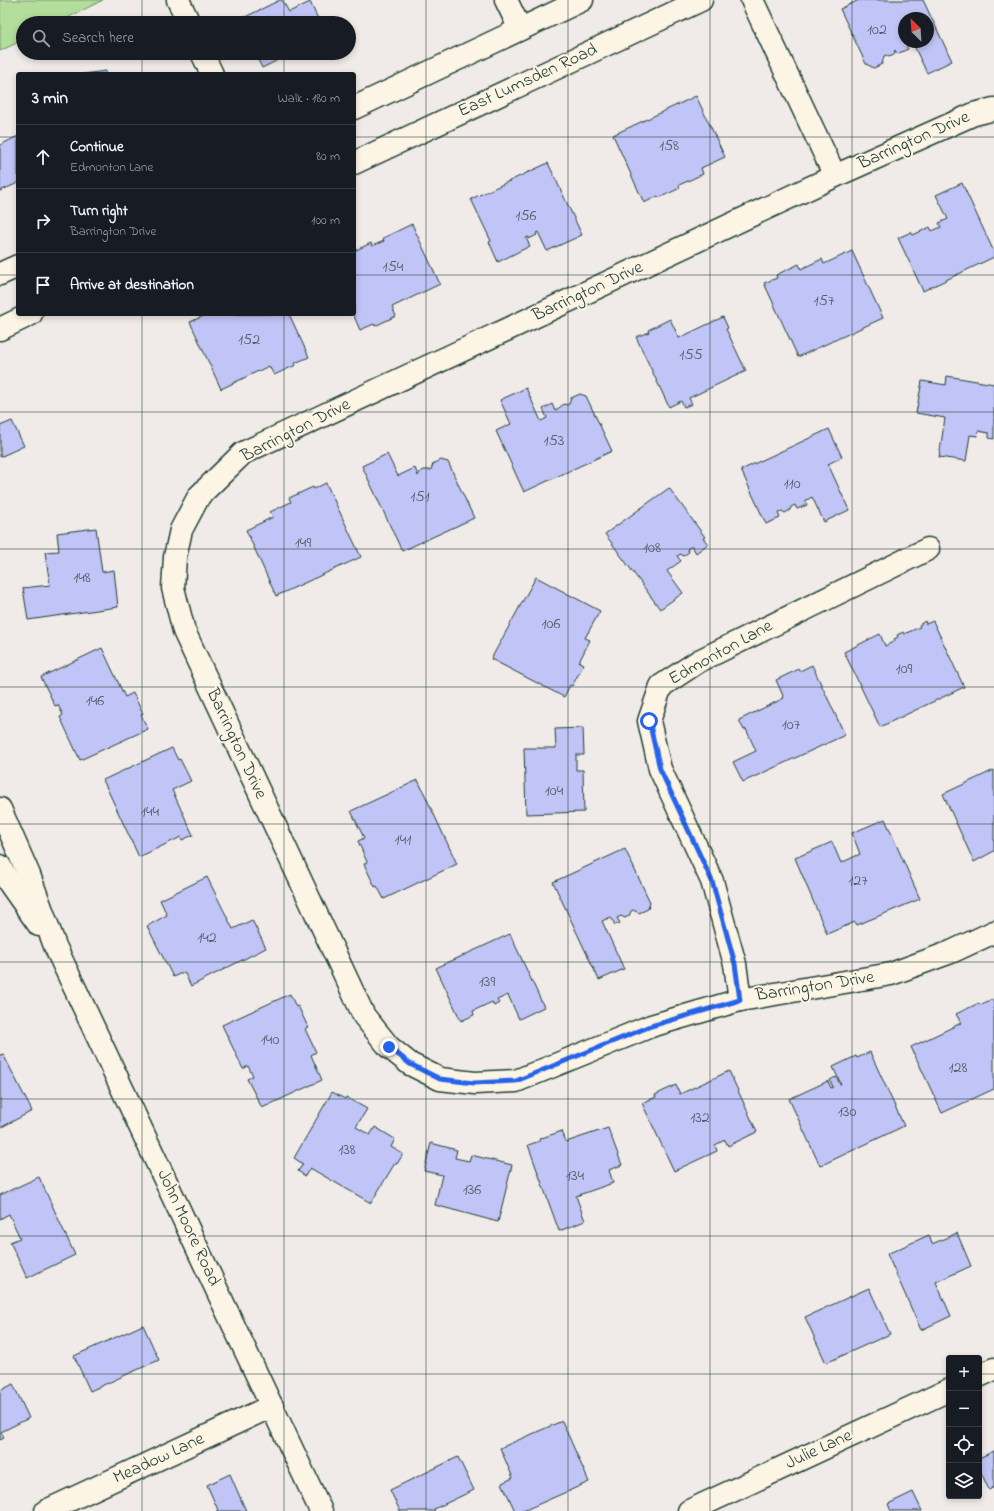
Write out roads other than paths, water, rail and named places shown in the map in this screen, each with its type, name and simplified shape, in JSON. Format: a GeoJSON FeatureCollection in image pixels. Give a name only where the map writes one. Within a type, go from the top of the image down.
{"type":"FeatureCollection","features":[{"type":"Feature","properties":{"kind":"street"},"geometry":{"type":"LineString","coordinates":[[178,0],[186,16]]}},
{"type":"Feature","properties":{"kind":"street"},"geometry":{"type":"LineString","coordinates":[[506,0],[520,29]]}},
{"type":"Feature","properties":{"kind":"street"},"geometry":{"type":"LineString","coordinates":[[356,107],[582,0]]}},
{"type":"Feature","properties":{"kind":"street","name":"East Lumsden Road"},"geometry":{"type":"LineString","coordinates":[[356,162],[702,0]]}},
{"type":"Feature","properties":{"kind":"street","name":"Barrington Drive"},"geometry":{"type":"LineString","coordinates":[[752,0],[835,176]]}},
{"type":"Feature","properties":{"kind":"street"},"geometry":{"type":"LineString","coordinates":[[205,60],[211,72]]}},
{"type":"Feature","properties":{"kind":"street","name":"Barrington Drive"},"geometry":{"type":"LineString","coordinates":[[994,109],[974,114],[835,176],[243,453],[199,496],[181,530],[176,558],[174,588],[184,631],[364,1016],[389,1047],[410,1064],[440,1079],[474,1083],[516,1081],[651,1026],[740,1000],[891,974],[951,952],[994,932]]}},
{"type":"Feature","properties":{"kind":"street"},"geometry":{"type":"LineString","coordinates":[[0,274],[16,267]]}},
{"type":"Feature","properties":{"kind":"street"},"geometry":{"type":"LineString","coordinates":[[0,329],[27,316]]}},
{"type":"Feature","properties":{"kind":"street","name":"Edmonton Lane"},"geometry":{"type":"LineString","coordinates":[[740,1000],[735,964],[712,881],[660,769],[649,721],[661,686],[699,661],[928,548]]}},
{"type":"Feature","properties":{"kind":"street","name":"John Moore Road"},"geometry":{"type":"LineString","coordinates":[[0,809],[29,875],[55,946],[321,1511]]}},
{"type":"Feature","properties":{"kind":"street","name":"John Moore Road"},"geometry":{"type":"LineString","coordinates":[[0,866],[10,884],[55,946]]}},
{"type":"Feature","properties":{"kind":"street"},"geometry":{"type":"LineString","coordinates":[[982,1375],[994,1369]]}},
{"type":"Feature","properties":{"kind":"street","name":"Julie Lane"},"geometry":{"type":"LineString","coordinates":[[688,1511],[947,1391]]}},
{"type":"Feature","properties":{"kind":"street","name":"Meadow Lane"},"geometry":{"type":"LineString","coordinates":[[46,1511],[272,1406]]}}]}
